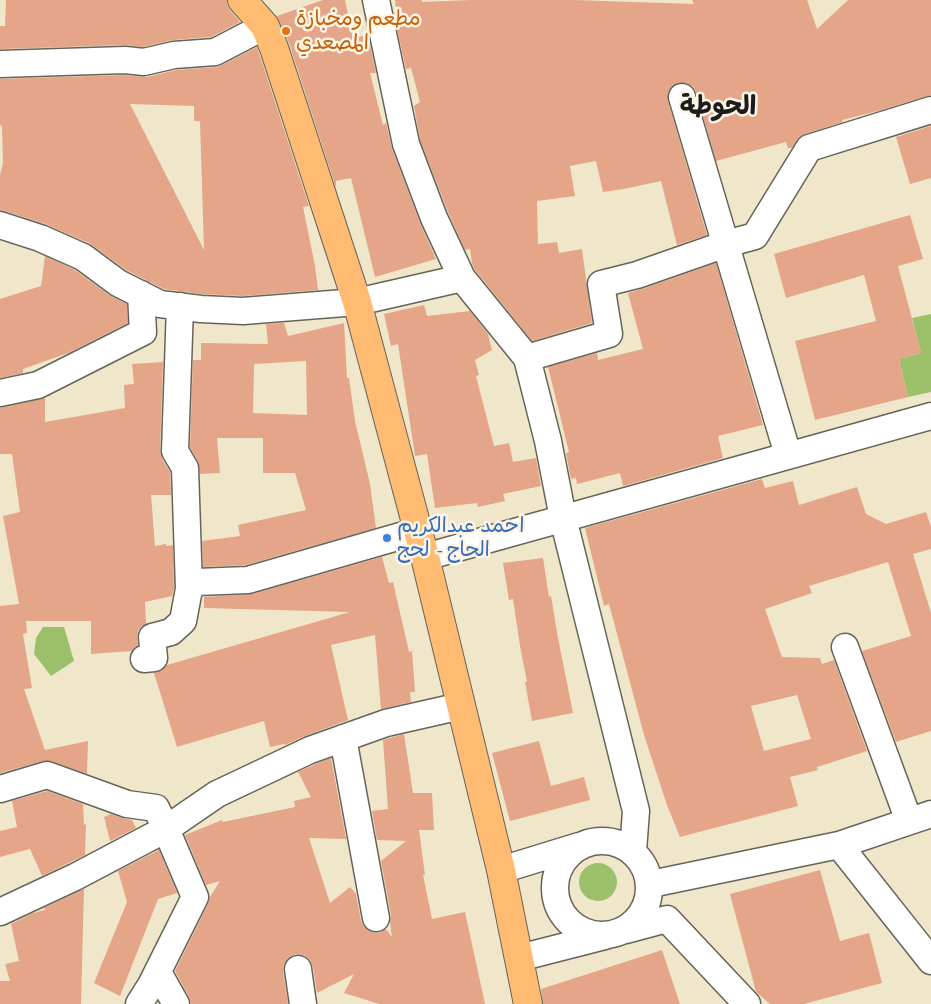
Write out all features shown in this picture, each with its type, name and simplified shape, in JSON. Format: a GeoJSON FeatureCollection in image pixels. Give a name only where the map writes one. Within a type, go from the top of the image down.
{"type":"FeatureCollection","features":[{"type":"Feature","properties":{"kind":"main road"},"geometry":{"type":"LineString","coordinates":[[242,0],[265,26],[274,48],[357,302],[425,557],[501,870],[528,1004]]}},
{"type":"Feature","properties":{"kind":"street"},"geometry":{"type":"LineString","coordinates":[[376,0],[406,144],[434,218],[462,278],[527,358],[548,441],[563,518],[636,810],[633,851]]}},
{"type":"Feature","properties":{"kind":"street"},"geometry":{"type":"LineString","coordinates":[[0,64],[125,60],[144,62],[174,56],[215,52],[265,26]]}},
{"type":"Feature","properties":{"kind":"street"},"geometry":{"type":"LineString","coordinates":[[682,97],[788,455]]}},
{"type":"Feature","properties":{"kind":"street"},"geometry":{"type":"LineString","coordinates":[[527,358],[609,334],[600,284],[637,275],[726,244],[755,236],[809,148],[931,110]]}},
{"type":"Feature","properties":{"kind":"street"},"geometry":{"type":"LineString","coordinates":[[0,225],[40,238],[83,257],[118,282],[160,304],[201,309],[244,311],[357,302],[462,278]]}},
{"type":"Feature","properties":{"kind":"street"},"geometry":{"type":"LineString","coordinates":[[0,393],[38,385],[144,332],[141,294]]}},
{"type":"Feature","properties":{"kind":"street"},"geometry":{"type":"LineString","coordinates":[[144,659],[154,658],[152,637],[171,632],[183,622],[189,588],[185,468],[175,451],[180,306]]}},
{"type":"Feature","properties":{"kind":"street"},"geometry":{"type":"LineString","coordinates":[[425,557],[931,416]]}},
{"type":"Feature","properties":{"kind":"street"},"geometry":{"type":"LineString","coordinates":[[189,588],[198,582],[248,580],[418,531]]}},
{"type":"Feature","properties":{"kind":"street"},"geometry":{"type":"LineString","coordinates":[[652,884],[840,845],[920,818],[845,647]]}},
{"type":"Feature","properties":{"kind":"street"},"geometry":{"type":"LineString","coordinates":[[0,912],[75,877],[166,829],[217,794],[310,750],[386,723],[461,706]]}},
{"type":"Feature","properties":{"kind":"street"},"geometry":{"type":"LineString","coordinates":[[344,738],[376,918]]}},
{"type":"Feature","properties":{"kind":"street"},"geometry":{"type":"LineString","coordinates":[[0,789],[48,775],[127,804],[156,808],[195,897],[158,972],[139,1004]]}},
{"type":"Feature","properties":{"kind":"street"},"geometry":{"type":"LineString","coordinates":[[501,870],[598,840],[616,842],[633,851],[645,866],[652,884],[648,902],[640,918],[616,933],[589,933],[572,925],[560,910],[554,893],[556,874],[565,858],[580,846]]}},
{"type":"Feature","properties":{"kind":"street"},"geometry":{"type":"LineString","coordinates":[[840,845],[931,961]]}},
{"type":"Feature","properties":{"kind":"street"},"geometry":{"type":"LineString","coordinates":[[519,958],[667,919],[747,1004]]}},
{"type":"Feature","properties":{"kind":"street"},"geometry":{"type":"LineString","coordinates":[[298,968],[303,1004]]}},
{"type":"Feature","properties":{"kind":"street"},"geometry":{"type":"LineString","coordinates":[[158,972],[176,1004]]}},
{"type":"Feature","properties":{"kind":"green space"},"geometry":{"type":"Polygon","coordinates":[[[931,314],[931,392],[908,397],[899,359],[921,353],[912,318],[931,314]]]}},
{"type":"Feature","properties":{"kind":"green space"},"geometry":{"type":"Polygon","coordinates":[[[43,627],[64,627],[74,661],[51,676],[34,654],[36,638],[43,627]]]}},
{"type":"Feature","properties":{"kind":"green space"},"geometry":{"type":"Polygon","coordinates":[[[598,863],[611,869],[617,882],[611,895],[598,901],[585,895],[579,882],[585,869],[598,863]]]}},
{"type":"Feature","properties":{"kind":"building"},"geometry":{"type":"Polygon","coordinates":[[[6,0],[227,0],[230,10],[240,22],[211,37],[173,40],[143,47],[125,45],[0,49],[0,26],[5,26],[6,0]]]}},
{"type":"Feature","properties":{"kind":"building"},"geometry":{"type":"Polygon","coordinates":[[[323,0],[345,0],[353,38],[368,35],[376,73],[370,73],[383,125],[386,123],[392,149],[436,259],[375,277],[351,178],[336,181],[336,188],[289,43],[277,16],[323,0]]]}},
{"type":"Feature","properties":{"kind":"building"},"geometry":{"type":"Polygon","coordinates":[[[395,0],[422,0],[422,2],[574,0],[694,4],[692,0],[807,0],[817,29],[848,0],[931,0],[931,95],[842,120],[843,122],[805,134],[797,140],[792,148],[788,148],[786,142],[716,161],[693,86],[686,83],[678,83],[672,86],[668,93],[668,101],[707,235],[677,245],[661,181],[603,192],[596,161],[570,166],[575,196],[537,201],[538,244],[557,242],[559,253],[582,249],[592,323],[532,341],[475,270],[472,264],[470,249],[465,250],[448,212],[420,140],[414,106],[420,102],[411,68],[406,69],[397,29],[399,29],[395,0]]]}},
{"type":"Feature","properties":{"kind":"building"},"geometry":{"type":"Polygon","coordinates":[[[257,47],[309,206],[303,207],[318,290],[243,296],[202,294],[164,289],[126,270],[89,243],[45,224],[0,210],[0,175],[3,163],[2,125],[0,126],[0,79],[124,75],[147,77],[176,70],[222,65],[257,47]],[[130,104],[204,250],[200,121],[194,121],[194,106],[130,104]]]}},
{"type":"Feature","properties":{"kind":"building"},"geometry":{"type":"Polygon","coordinates":[[[931,126],[931,178],[910,184],[896,137],[931,126]]]}},
{"type":"Feature","properties":{"kind":"building"},"geometry":{"type":"Polygon","coordinates":[[[910,215],[923,259],[898,266],[921,353],[899,359],[908,397],[815,420],[795,341],[876,321],[864,275],[786,298],[774,254],[910,215]]]}},
{"type":"Feature","properties":{"kind":"building"},"geometry":{"type":"Polygon","coordinates":[[[45,256],[75,270],[109,295],[127,304],[128,323],[68,353],[23,369],[23,373],[0,378],[0,299],[41,286],[45,256]]]}},
{"type":"Feature","properties":{"kind":"building"},"geometry":{"type":"Polygon","coordinates":[[[716,263],[763,425],[718,436],[723,458],[623,486],[620,473],[577,484],[576,478],[571,479],[566,453],[569,452],[548,367],[597,353],[598,360],[643,349],[628,293],[716,263]]]}},
{"type":"Feature","properties":{"kind":"building"},"geometry":{"type":"Polygon","coordinates":[[[424,305],[427,316],[470,311],[488,334],[492,350],[475,360],[479,375],[476,376],[494,446],[509,443],[513,462],[536,458],[541,486],[503,494],[505,501],[478,507],[477,503],[435,508],[427,454],[415,456],[398,344],[391,346],[384,314],[424,305]]]}},
{"type":"Feature","properties":{"kind":"building"},"geometry":{"type":"Polygon","coordinates":[[[284,323],[288,336],[344,323],[347,378],[349,378],[355,421],[370,484],[376,528],[246,565],[203,567],[202,541],[240,536],[238,525],[306,510],[295,473],[263,473],[263,438],[217,438],[220,473],[200,474],[198,461],[190,447],[193,360],[201,360],[201,343],[268,344],[266,324],[284,323]],[[306,361],[254,364],[253,413],[307,415],[306,361]]]}},
{"type":"Feature","properties":{"kind":"building"},"geometry":{"type":"Polygon","coordinates":[[[163,362],[160,450],[162,459],[170,472],[171,495],[151,495],[155,546],[173,545],[174,588],[172,596],[145,602],[146,624],[138,631],[138,646],[132,651],[91,654],[91,621],[26,621],[27,633],[23,634],[32,688],[24,689],[45,750],[88,741],[87,774],[52,761],[43,761],[0,773],[0,606],[19,604],[3,516],[20,512],[12,454],[0,454],[0,408],[45,398],[45,422],[125,408],[124,385],[134,384],[132,364],[163,362]]]}},
{"type":"Feature","properties":{"kind":"building"},"geometry":{"type":"Polygon","coordinates":[[[762,479],[765,488],[793,481],[799,505],[857,487],[866,514],[886,524],[926,512],[931,527],[931,549],[913,554],[931,613],[931,731],[896,742],[862,651],[911,636],[888,562],[809,586],[812,593],[765,609],[782,657],[820,658],[822,664],[834,660],[867,751],[817,767],[818,770],[790,777],[798,806],[680,837],[667,805],[644,735],[609,604],[604,606],[585,528],[762,479]],[[797,695],[751,706],[764,751],[811,739],[797,695]]]}},
{"type":"Feature","properties":{"kind":"building"},"geometry":{"type":"Polygon","coordinates":[[[382,557],[389,583],[393,582],[409,652],[412,651],[415,692],[410,692],[411,702],[381,709],[375,635],[331,645],[348,720],[285,745],[270,747],[264,721],[177,747],[154,673],[162,670],[167,665],[350,612],[204,608],[204,597],[252,594],[382,557]]]}},
{"type":"Feature","properties":{"kind":"building"},"geometry":{"type":"Polygon","coordinates":[[[543,558],[549,597],[551,596],[573,713],[532,721],[513,599],[509,600],[503,563],[543,558]]]}},
{"type":"Feature","properties":{"kind":"building"},"geometry":{"type":"Polygon","coordinates":[[[404,734],[413,793],[432,793],[434,830],[419,830],[425,875],[423,875],[432,919],[465,912],[485,1004],[379,1004],[344,993],[354,974],[317,993],[310,960],[304,955],[296,954],[289,957],[284,964],[283,971],[288,1004],[191,1004],[175,971],[210,897],[220,881],[206,885],[185,835],[222,820],[223,822],[295,807],[294,801],[311,797],[298,772],[331,758],[346,839],[309,838],[330,903],[350,887],[356,894],[361,921],[364,927],[371,932],[379,933],[386,929],[392,937],[391,915],[381,861],[406,841],[377,840],[372,811],[388,809],[383,740],[404,734]]]}},
{"type":"Feature","properties":{"kind":"building"},"geometry":{"type":"Polygon","coordinates":[[[539,741],[551,786],[584,777],[590,800],[510,821],[492,753],[539,741]]]}},
{"type":"Feature","properties":{"kind":"building"},"geometry":{"type":"Polygon","coordinates":[[[47,791],[83,804],[84,825],[86,824],[85,855],[42,876],[30,849],[0,857],[0,831],[17,827],[12,801],[47,791]]]}},
{"type":"Feature","properties":{"kind":"building"},"geometry":{"type":"Polygon","coordinates":[[[111,814],[132,820],[136,828],[110,841],[104,817],[111,814]]]}},
{"type":"Feature","properties":{"kind":"building"},"geometry":{"type":"Polygon","coordinates":[[[159,850],[177,893],[158,899],[120,996],[94,983],[127,902],[118,871],[159,850]]]}},
{"type":"Feature","properties":{"kind":"building"},"geometry":{"type":"Polygon","coordinates":[[[820,870],[840,941],[869,933],[882,983],[804,1004],[770,1004],[756,992],[730,894],[820,870]]]}},
{"type":"Feature","properties":{"kind":"building"},"geometry":{"type":"Polygon","coordinates":[[[84,889],[81,1004],[0,1004],[0,981],[10,981],[5,964],[19,961],[11,924],[33,913],[45,910],[44,908],[84,889]]]}},
{"type":"Feature","properties":{"kind":"building"},"geometry":{"type":"Polygon","coordinates":[[[662,950],[680,1004],[543,1004],[541,989],[662,950]]]}},
{"type":"Feature","properties":{"kind":"place","name":"مطعم ومخبازة المصعدي"},"geometry":{"type":"Point","coordinates":[286,31]}},
{"type":"Feature","properties":{"kind":"place","name":"احمد عبدالكريم الحاج - لحج"},"geometry":{"type":"Point","coordinates":[387,538]}},
{"type":"Feature","properties":{"kind":"district","name":"الحوطة"},"geometry":{"type":"Point","coordinates":[718,107]}}]}
